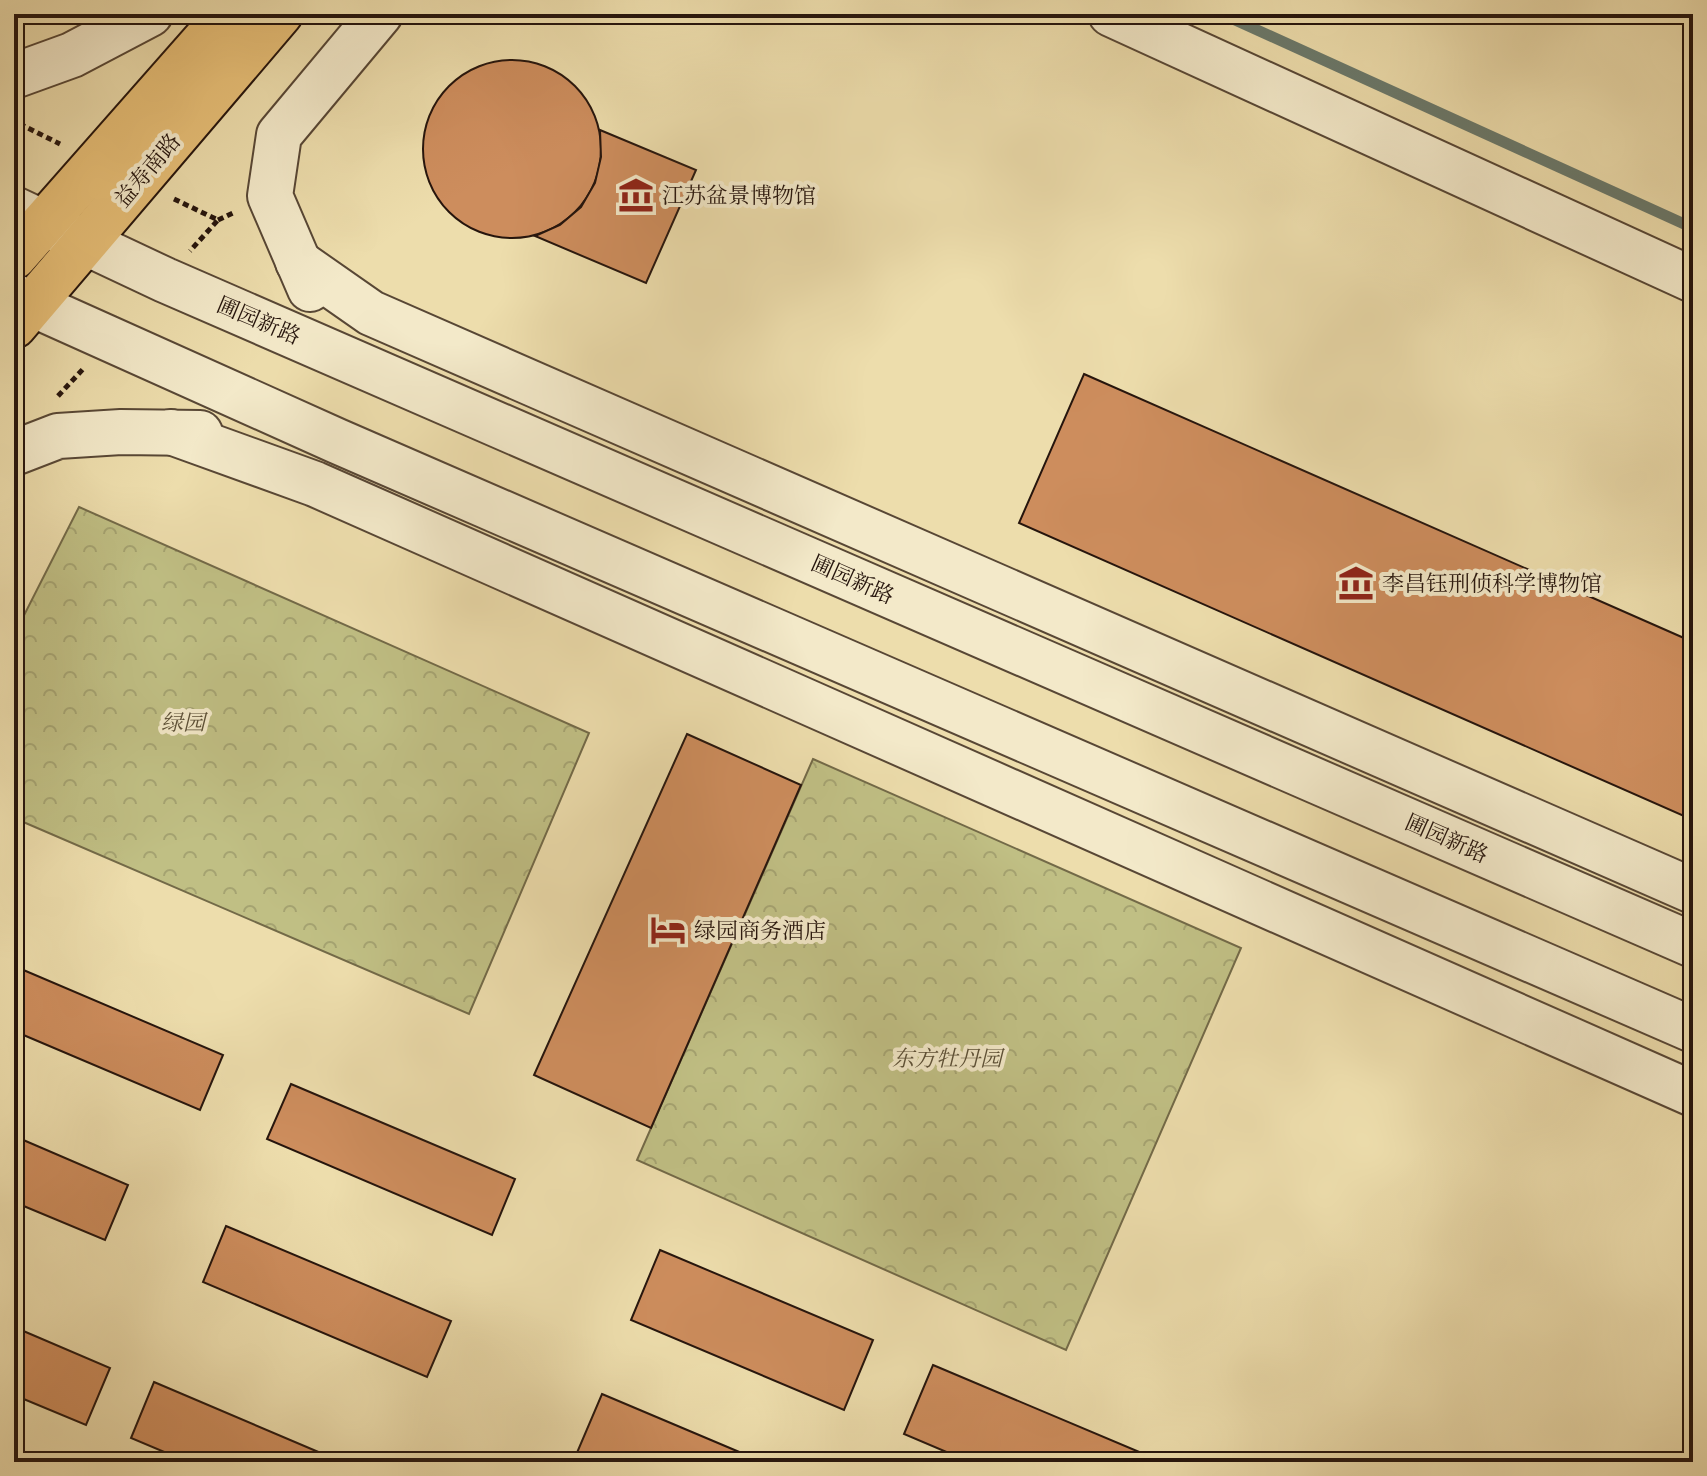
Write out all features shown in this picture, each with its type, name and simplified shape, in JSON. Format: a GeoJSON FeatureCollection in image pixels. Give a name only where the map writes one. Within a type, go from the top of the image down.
{"type":"FeatureCollection","features":[{"type":"Feature","properties":{"kind":"main road","name":"益寿南路"},"geometry":{"type":"LineString","coordinates":[[14,257],[29,216],[98,162],[228,14]]}},
{"type":"Feature","properties":{"kind":"main road","name":"益寿南路"},"geometry":{"type":"LineString","coordinates":[[20,308],[86,242],[280,14]]}},
{"type":"Feature","properties":{"kind":"street"},"geometry":{"type":"LineString","coordinates":[[380,14],[279,135],[270,196],[315,298],[385,375]]}},
{"type":"Feature","properties":{"kind":"street"},"geometry":{"type":"LineString","coordinates":[[1111,14],[1693,280]]}},
{"type":"Feature","properties":{"kind":"street"},"geometry":{"type":"LineString","coordinates":[[14,76],[72,55],[140,18]]}},
{"type":"Feature","properties":{"kind":"street","name":"圃园新路"},"geometry":{"type":"LineString","coordinates":[[29,216],[385,375],[1693,945]]}},
{"type":"Feature","properties":{"kind":"street"},"geometry":{"type":"LineString","coordinates":[[298,262],[371,313],[1693,891]]}},
{"type":"Feature","properties":{"kind":"street"},"geometry":{"type":"LineString","coordinates":[[20,308],[337,441],[1693,1030]]}},
{"type":"Feature","properties":{"kind":"street"},"geometry":{"type":"LineString","coordinates":[[14,453],[58,436],[171,432],[337,441]]}},
{"type":"Feature","properties":{"kind":"street"},"geometry":{"type":"LineString","coordinates":[[171,432],[315,484],[1693,1094]]}},
{"type":"Feature","properties":{"kind":"path"},"geometry":{"type":"LineString","coordinates":[[14,135],[22,125],[98,162]]}},
{"type":"Feature","properties":{"kind":"green space","name":"绿园"},"geometry":{"type":"Polygon","coordinates":[[[79,507],[589,733],[469,1014],[14,818],[14,635],[79,507]]]}},
{"type":"Feature","properties":{"kind":"green space","name":"东方牡丹园"},"geometry":{"type":"Polygon","coordinates":[[[813,759],[1241,948],[1066,1350],[637,1160],[813,759]]]}},
{"type":"Feature","properties":{"kind":"building"},"geometry":{"type":"Polygon","coordinates":[[[512,60],[546,67],[575,86],[594,115],[601,149],[594,183],[575,212],[546,231],[512,238],[478,231],[449,212],[430,183],[423,149],[430,115],[449,86],[478,67],[512,60]]]}},
{"type":"Feature","properties":{"kind":"building","name":"江苏盆景博物馆"},"geometry":{"type":"Polygon","coordinates":[[[600,130],[696,170],[646,283],[535,236],[560,225],[581,207],[595,183],[601,157],[600,130]]]}},
{"type":"Feature","properties":{"kind":"building","name":"李昌钰刑侦科学博物馆"},"geometry":{"type":"Polygon","coordinates":[[[1084,374],[1693,642],[1693,820],[1019,523],[1084,374]]]}},
{"type":"Feature","properties":{"kind":"building","name":"绿园商务酒店"},"geometry":{"type":"Polygon","coordinates":[[[687,734],[801,785],[651,1128],[534,1075],[687,734]]]}},
{"type":"Feature","properties":{"kind":"building"},"geometry":{"type":"Polygon","coordinates":[[[14,966],[223,1055],[200,1110],[14,1031],[14,966]]]}},
{"type":"Feature","properties":{"kind":"building"},"geometry":{"type":"Polygon","coordinates":[[[291,1084],[515,1179],[492,1235],[267,1139],[291,1084]]]}},
{"type":"Feature","properties":{"kind":"building"},"geometry":{"type":"Polygon","coordinates":[[[14,1136],[128,1185],[105,1240],[14,1202],[14,1136]]]}},
{"type":"Feature","properties":{"kind":"building"},"geometry":{"type":"Polygon","coordinates":[[[226,1226],[451,1321],[427,1377],[203,1282],[226,1226]]]}},
{"type":"Feature","properties":{"kind":"building"},"geometry":{"type":"Polygon","coordinates":[[[660,1250],[873,1340],[844,1410],[631,1320],[660,1250]]]}},
{"type":"Feature","properties":{"kind":"building"},"geometry":{"type":"Polygon","coordinates":[[[14,1327],[110,1368],[86,1425],[14,1395],[14,1327]]]}},
{"type":"Feature","properties":{"kind":"building"},"geometry":{"type":"Polygon","coordinates":[[[933,1365],[1163,1462],[970,1462],[904,1434],[933,1365]]]}},
{"type":"Feature","properties":{"kind":"building"},"geometry":{"type":"Polygon","coordinates":[[[154,1382],[342,1462],[188,1462],[131,1438],[154,1382]]]}},
{"type":"Feature","properties":{"kind":"building"},"geometry":{"type":"Polygon","coordinates":[[[602,1394],[763,1462],[573,1462],[602,1394]]]}},
{"type":"Feature","properties":{"kind":"waterway"},"geometry":{"type":"LineString","coordinates":[[1222,14],[1693,228]]}},
{"type":"Feature","properties":{"kind":"place","name":"江苏盆景博物馆"},"geometry":{"type":"Point","coordinates":[636,195]}},
{"type":"Feature","properties":{"kind":"place","name":"李昌钰刑侦科学博物馆"},"geometry":{"type":"Point","coordinates":[1356,583]}},
{"type":"Feature","properties":{"kind":"place","name":"绿园商务酒店"},"geometry":{"type":"Point","coordinates":[668,930]}}]}
